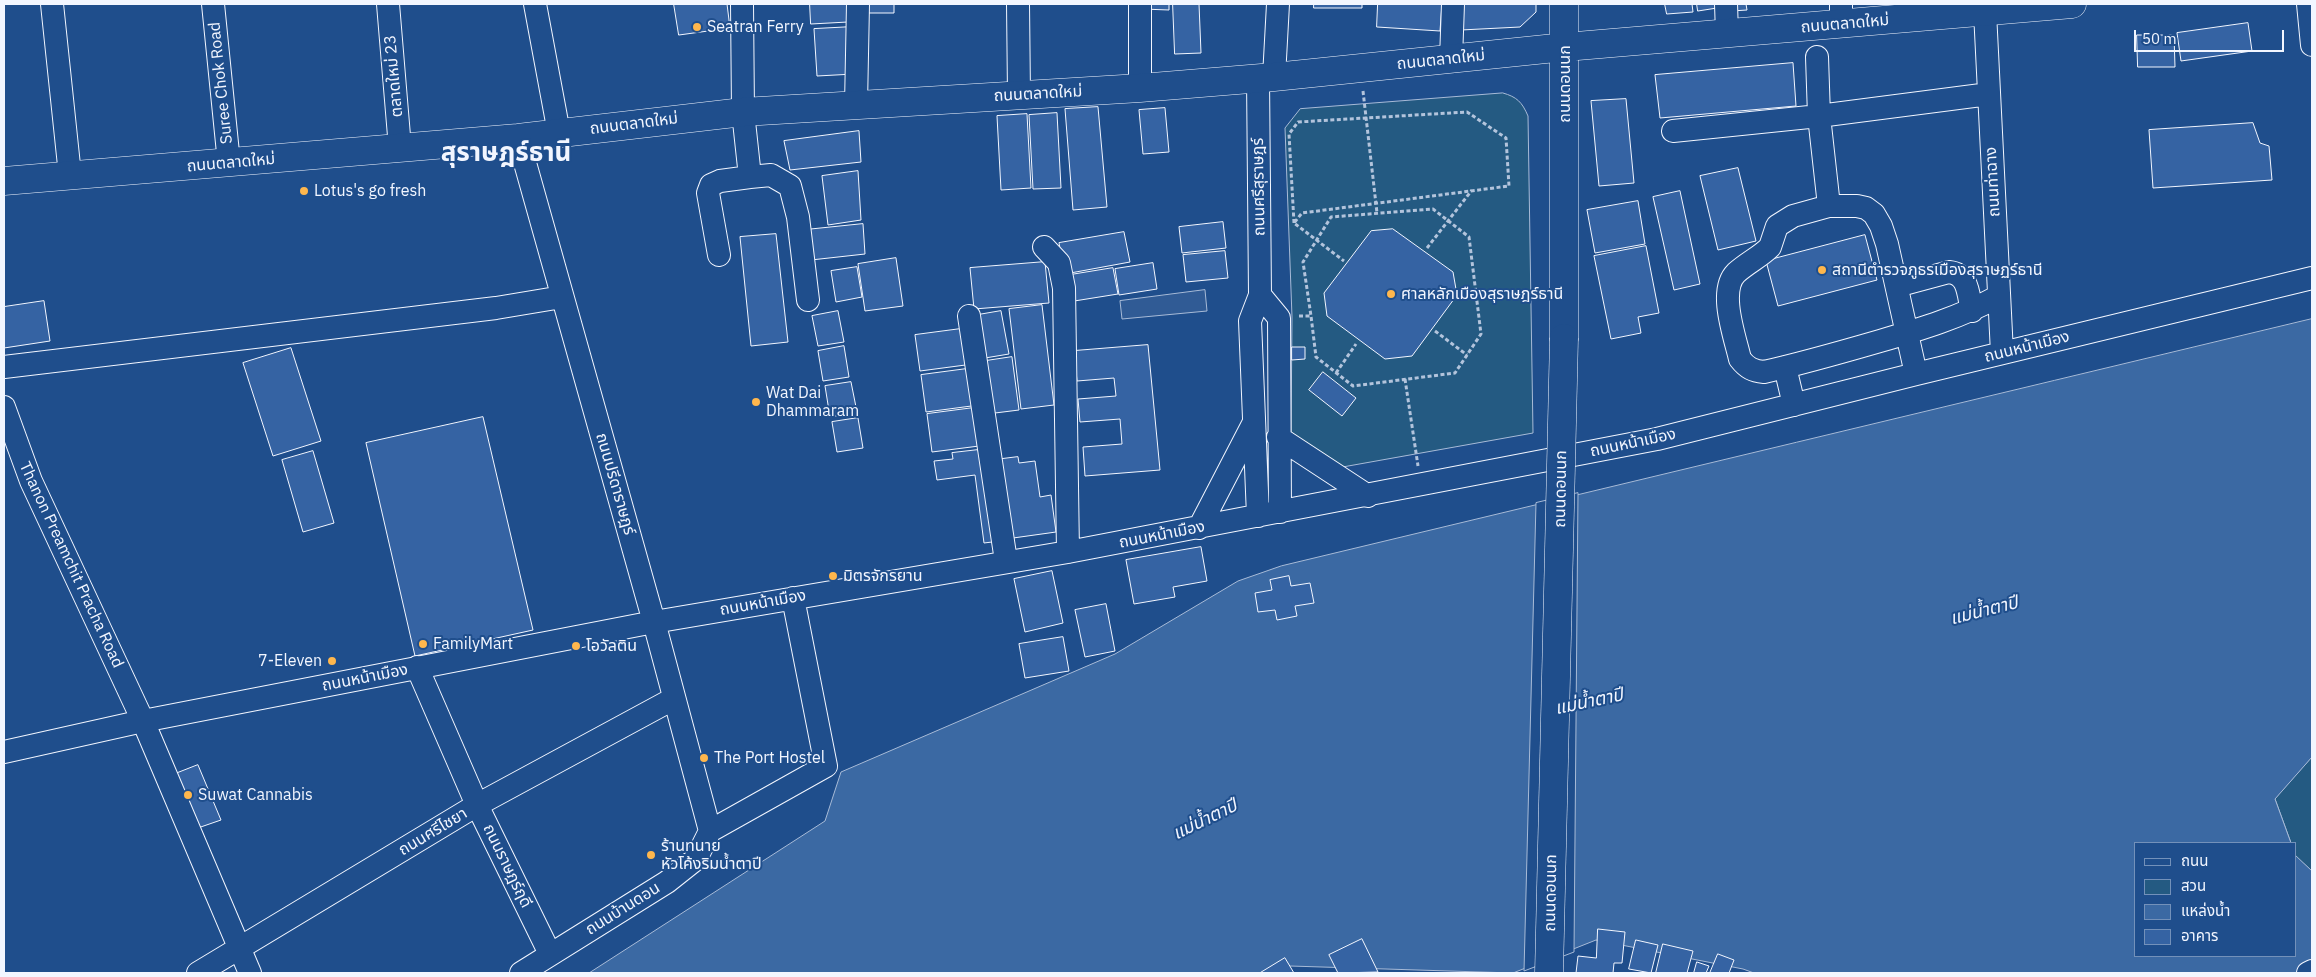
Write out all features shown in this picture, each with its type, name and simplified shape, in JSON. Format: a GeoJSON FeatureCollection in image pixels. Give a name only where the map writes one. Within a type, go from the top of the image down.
{"type":"FeatureCollection","features":[{"type":"Feature","properties":{"kind":"main road","name":"ถนนดอนนก"},"geometry":{"type":"LineString","coordinates":[[1549,973],[1564,338],[1564,4]]}},
{"type":"Feature","properties":{"kind":"main road","name":"ถนนตลาดใหม่"},"geometry":{"type":"LineString","coordinates":[[4,181],[518,138],[744,112],[1140,88],[1266,78],[1565,47],[1727,34],[1841,14],[1984,12],[2072,4]]}},
{"type":"Feature","properties":{"kind":"street"},"geometry":{"type":"LineString","coordinates":[[52,4],[70,175]]}},
{"type":"Feature","properties":{"kind":"street","name":"Suree Chok Road"},"geometry":{"type":"LineString","coordinates":[[213,4],[229,163]]}},
{"type":"Feature","properties":{"kind":"street","name":"ตลาดใหม่ 23"},"geometry":{"type":"LineString","coordinates":[[388,4],[400,148]]}},
{"type":"Feature","properties":{"kind":"street"},"geometry":{"type":"LineString","coordinates":[[535,4],[559,133]]}},
{"type":"Feature","properties":{"kind":"street"},"geometry":{"type":"LineString","coordinates":[[742,4],[744,112],[750,177]]}},
{"type":"Feature","properties":{"kind":"street"},"geometry":{"type":"LineString","coordinates":[[856,105],[858,4]]}},
{"type":"Feature","properties":{"kind":"street"},"geometry":{"type":"LineString","coordinates":[[1018,4],[1018,95]]}},
{"type":"Feature","properties":{"kind":"street"},"geometry":{"type":"LineString","coordinates":[[1140,4],[1140,88]]}},
{"type":"Feature","properties":{"kind":"street","name":"ถนนศรีสุราษฎร์"},"geometry":{"type":"LineString","coordinates":[[1269,514],[1254,422],[1250,321],[1260,295],[1266,78],[1278,4]]}},
{"type":"Feature","properties":{"kind":"street"},"geometry":{"type":"LineString","coordinates":[[1451,59],[1453,4]]}},
{"type":"Feature","properties":{"kind":"street"},"geometry":{"type":"LineString","coordinates":[[1726,4],[1727,34]]}},
{"type":"Feature","properties":{"kind":"street"},"geometry":{"type":"LineString","coordinates":[[2308,4],[2312,45]]}},
{"type":"Feature","properties":{"kind":"street","name":"ถนนท่าฉาง"},"geometry":{"type":"LineString","coordinates":[[1984,12],[2002,353]]}},
{"type":"Feature","properties":{"kind":"street"},"geometry":{"type":"LineString","coordinates":[[1817,57],[1819,116],[1829,206]]}},
{"type":"Feature","properties":{"kind":"street"},"geometry":{"type":"LineString","coordinates":[[1673,131],[1819,116],[1989,94]]}},
{"type":"Feature","properties":{"kind":"street","name":"ถนนปรีดาราษฎร์"},"geometry":{"type":"LineString","coordinates":[[518,138],[654,622],[673,699],[710,831]]}},
{"type":"Feature","properties":{"kind":"street"},"geometry":{"type":"LineString","coordinates":[[719,255],[708,193],[711,185],[720,181],[771,175],[790,186],[798,217],[808,300]]}},
{"type":"Feature","properties":{"kind":"street"},"geometry":{"type":"LineString","coordinates":[[1916,374],[1908,333],[1897,286],[1881,226],[1874,214],[1866,208],[1857,206],[1829,206],[1782,221],[1774,231],[1770,247],[1730,281],[1728,298],[1740,359],[1745,366],[1757,371],[1785,367],[1908,333],[1972,311],[1999,296]]}},
{"type":"Feature","properties":{"kind":"street"},"geometry":{"type":"LineString","coordinates":[[1044,247],[1059,263],[1064,288],[1068,552]]}},
{"type":"Feature","properties":{"kind":"street"},"geometry":{"type":"LineString","coordinates":[[1897,286],[1949,272],[1957,273],[1962,276],[1966,286],[1972,311]]}},
{"type":"Feature","properties":{"kind":"street","name":"ถนนหน้าเมือง"},"geometry":{"type":"LineString","coordinates":[[4,752],[143,721],[654,622],[1068,552],[1422,486],[1657,439],[2312,278]]}},
{"type":"Feature","properties":{"kind":"street"},"geometry":{"type":"LineString","coordinates":[[1260,295],[1279,318],[1278,437],[1269,514]]}},
{"type":"Feature","properties":{"kind":"street"},"geometry":{"type":"LineString","coordinates":[[4,367],[486,309],[562,297]]}},
{"type":"Feature","properties":{"kind":"street"},"geometry":{"type":"LineString","coordinates":[[968,316],[1006,561]]}},
{"type":"Feature","properties":{"kind":"street"},"geometry":{"type":"LineString","coordinates":[[1785,367],[1794,405]]}},
{"type":"Feature","properties":{"kind":"street","name":"Thanon Preamchit Pracha Road"},"geometry":{"type":"LineString","coordinates":[[4,407],[31,481],[143,721],[250,973]]}},
{"type":"Feature","properties":{"kind":"street","name":"ถนนศรีสุราษฎร์"},"geometry":{"type":"LineString","coordinates":[[1199,528],[1254,422]]}},
{"type":"Feature","properties":{"kind":"street"},"geometry":{"type":"LineString","coordinates":[[1278,437],[1368,496]]}},
{"type":"Feature","properties":{"kind":"street"},"geometry":{"type":"LineString","coordinates":[[710,831],[826,766],[793,598]]}},
{"type":"Feature","properties":{"kind":"street","name":"ถนนราษฎร์ฤดี"},"geometry":{"type":"LineString","coordinates":[[417,667],[477,805],[550,954]]}},
{"type":"Feature","properties":{"kind":"street","name":"ถนนศรีไชยา"},"geometry":{"type":"LineString","coordinates":[[198,973],[477,805],[673,699]]}},
{"type":"Feature","properties":{"kind":"street","name":"ถนนบ้านดอน"},"geometry":{"type":"LineString","coordinates":[[521,973],[667,882],[696,859],[710,831]]}},
{"type":"Feature","properties":{"kind":"street"},"geometry":{"type":"LineString","coordinates":[[2308,973],[2312,971]]}},
{"type":"Feature","properties":{"kind":"path"},"geometry":{"type":"LineString","coordinates":[[1361,68],[1377,213]]}},
{"type":"Feature","properties":{"kind":"path"},"geometry":{"type":"LineString","coordinates":[[1294,223],[1302,213],[1509,186],[1506,138],[1467,112],[1298,122],[1289,134],[1294,223],[1344,261]]}},
{"type":"Feature","properties":{"kind":"path"},"geometry":{"type":"LineString","coordinates":[[1427,248],[1472,190]]}},
{"type":"Feature","properties":{"kind":"path"},"geometry":{"type":"LineString","coordinates":[[1433,209],[1448,220],[1469,237],[1481,334],[1455,373],[1353,386],[1316,357],[1303,262],[1331,217],[1433,209]]}},
{"type":"Feature","properties":{"kind":"path"},"geometry":{"type":"LineString","coordinates":[[1279,318],[1310,316]]}},
{"type":"Feature","properties":{"kind":"path"},"geometry":{"type":"LineString","coordinates":[[1435,331],[1467,355]]}},
{"type":"Feature","properties":{"kind":"path"},"geometry":{"type":"LineString","coordinates":[[1336,373],[1356,344]]}},
{"type":"Feature","properties":{"kind":"path"},"geometry":{"type":"LineString","coordinates":[[1405,380],[1422,486]]}},
{"type":"Feature","properties":{"kind":"green space"},"geometry":{"type":"Polygon","coordinates":[[[1503,93],[1512,96],[1518,101],[1524,107],[1528,116],[1533,433],[1337,468],[1291,437],[1292,317],[1285,128],[1300,109],[1503,93]]]}},
{"type":"Feature","properties":{"kind":"green space"},"geometry":{"type":"Polygon","coordinates":[[[2312,757],[2312,871],[2296,857],[2296,842],[2291,842],[2275,799],[2312,757]]]}},
{"type":"Feature","properties":{"kind":"shaded area"},"geometry":{"type":"Polygon","coordinates":[[[1205,290],[1207,311],[1122,319],[1120,301],[1205,290]]]}},
{"type":"Feature","properties":{"kind":"water","name":"แม่น้ำตาปี"},"geometry":{"type":"Polygon","coordinates":[[[2312,319],[2312,757],[2275,799],[2291,842],[2134,842],[2134,957],[2296,957],[2296,856],[2312,871],[2312,973],[1754,973],[1743,969],[1596,940],[1513,973],[1290,966],[1275,973],[589,973],[825,821],[841,772],[1115,654],[1238,581],[1281,566],[2312,319]]]}},
{"type":"Feature","properties":{"kind":"pier"},"geometry":{"type":"Polygon","coordinates":[[[1578,493],[1574,952],[1524,971],[1536,503],[1578,493]]]}},
{"type":"Feature","properties":{"kind":"building"},"geometry":{"type":"Polygon","coordinates":[[[674,4],[727,4],[730,28],[679,35],[674,4]]]}},
{"type":"Feature","properties":{"kind":"building"},"geometry":{"type":"Polygon","coordinates":[[[810,4],[847,4],[848,22],[811,24],[810,4]]]}},
{"type":"Feature","properties":{"kind":"building"},"geometry":{"type":"Polygon","coordinates":[[[864,4],[894,4],[894,13],[865,13],[864,4]]]}},
{"type":"Feature","properties":{"kind":"building"},"geometry":{"type":"Polygon","coordinates":[[[1142,4],[1169,4],[1169,10],[1142,9],[1142,4]]]}},
{"type":"Feature","properties":{"kind":"building"},"geometry":{"type":"Polygon","coordinates":[[[1173,4],[1199,4],[1201,53],[1175,54],[1173,4]]]}},
{"type":"Feature","properties":{"kind":"building"},"geometry":{"type":"Polygon","coordinates":[[[1314,4],[1362,4],[1362,8],[1314,8],[1314,4]]]}},
{"type":"Feature","properties":{"kind":"building"},"geometry":{"type":"Polygon","coordinates":[[[1378,4],[1442,4],[1440,31],[1377,27],[1378,4]]]}},
{"type":"Feature","properties":{"kind":"building"},"geometry":{"type":"Polygon","coordinates":[[[1461,4],[1536,4],[1536,12],[1520,27],[1461,30],[1461,4]]]}},
{"type":"Feature","properties":{"kind":"building"},"geometry":{"type":"Polygon","coordinates":[[[1665,4],[1692,4],[1693,12],[1667,14],[1665,4]]]}},
{"type":"Feature","properties":{"kind":"building"},"geometry":{"type":"Polygon","coordinates":[[[1697,4],[1717,4],[1717,8],[1698,11],[1697,4]]]}},
{"type":"Feature","properties":{"kind":"building"},"geometry":{"type":"Polygon","coordinates":[[[1732,4],[1746,4],[1747,10],[1732,11],[1732,4]]]}},
{"type":"Feature","properties":{"kind":"building"},"geometry":{"type":"Polygon","coordinates":[[[2248,23],[2252,51],[2181,61],[2177,33],[2248,23]]]}},
{"type":"Feature","properties":{"kind":"building"},"geometry":{"type":"Polygon","coordinates":[[[852,27],[854,74],[817,76],[814,29],[852,27]]]}},
{"type":"Feature","properties":{"kind":"building"},"geometry":{"type":"Polygon","coordinates":[[[2137,35],[2174,35],[2175,67],[2138,67],[2137,35]]]}},
{"type":"Feature","properties":{"kind":"building"},"geometry":{"type":"Polygon","coordinates":[[[1793,63],[1796,106],[1660,118],[1655,75],[1793,63]]]}},
{"type":"Feature","properties":{"kind":"building"},"geometry":{"type":"Polygon","coordinates":[[[1626,99],[1634,183],[1599,186],[1591,101],[1626,99]]]}},
{"type":"Feature","properties":{"kind":"building"},"geometry":{"type":"Polygon","coordinates":[[[1098,107],[1107,207],[1073,210],[1065,109],[1098,107]]]}},
{"type":"Feature","properties":{"kind":"building"},"geometry":{"type":"Polygon","coordinates":[[[1165,108],[1169,152],[1143,154],[1139,110],[1165,108]]]}},
{"type":"Feature","properties":{"kind":"building"},"geometry":{"type":"Polygon","coordinates":[[[1057,113],[1061,188],[1033,189],[1029,115],[1057,113]]]}},
{"type":"Feature","properties":{"kind":"building"},"geometry":{"type":"Polygon","coordinates":[[[1027,114],[1031,188],[1001,190],[997,116],[1027,114]]]}},
{"type":"Feature","properties":{"kind":"building"},"geometry":{"type":"Polygon","coordinates":[[[2253,123],[2260,143],[2269,146],[2272,180],[2153,188],[2149,130],[2253,123]]]}},
{"type":"Feature","properties":{"kind":"building"},"geometry":{"type":"Polygon","coordinates":[[[859,131],[861,162],[790,170],[784,141],[859,131]]]}},
{"type":"Feature","properties":{"kind":"building"},"geometry":{"type":"Polygon","coordinates":[[[1738,168],[1756,241],[1718,250],[1700,176],[1738,168]]]}},
{"type":"Feature","properties":{"kind":"building"},"geometry":{"type":"Polygon","coordinates":[[[858,171],[861,220],[828,225],[822,176],[858,171]]]}},
{"type":"Feature","properties":{"kind":"building"},"geometry":{"type":"Polygon","coordinates":[[[1680,191],[1700,284],[1674,290],[1653,197],[1680,191]]]}},
{"type":"Feature","properties":{"kind":"building"},"geometry":{"type":"Polygon","coordinates":[[[1638,201],[1645,244],[1595,253],[1587,210],[1638,201]]]}},
{"type":"Feature","properties":{"kind":"building"},"geometry":{"type":"Polygon","coordinates":[[[1223,222],[1226,248],[1182,253],[1179,227],[1223,222]]]}},
{"type":"Feature","properties":{"kind":"building"},"geometry":{"type":"Polygon","coordinates":[[[863,224],[865,254],[811,260],[805,230],[863,224]]]}},
{"type":"Feature","properties":{"kind":"building","name":"ศาลหลักเมืองสุราษฎร์ธานี"},"geometry":{"type":"Polygon","coordinates":[[[1393,229],[1453,272],[1457,295],[1412,356],[1385,359],[1327,316],[1324,293],[1371,231],[1393,229]]]}},
{"type":"Feature","properties":{"kind":"building"},"geometry":{"type":"Polygon","coordinates":[[[1124,232],[1130,262],[1065,274],[1059,243],[1124,232]]]}},
{"type":"Feature","properties":{"kind":"building"},"geometry":{"type":"Polygon","coordinates":[[[776,234],[788,342],[751,346],[740,237],[776,234]]]}},
{"type":"Feature","properties":{"kind":"building","name":"สถานีตำรวจภูธรเมืองสุราษฏร์ธานี"},"geometry":{"type":"Polygon","coordinates":[[[1865,235],[1877,280],[1778,306],[1766,261],[1865,235]]]}},
{"type":"Feature","properties":{"kind":"building"},"geometry":{"type":"Polygon","coordinates":[[[1646,246],[1659,313],[1638,317],[1641,333],[1611,339],[1594,256],[1646,246]]]}},
{"type":"Feature","properties":{"kind":"building"},"geometry":{"type":"Polygon","coordinates":[[[1225,251],[1228,278],[1186,282],[1183,255],[1225,251]]]}},
{"type":"Feature","properties":{"kind":"building"},"geometry":{"type":"Polygon","coordinates":[[[896,258],[903,306],[865,311],[858,264],[896,258]]]}},
{"type":"Feature","properties":{"kind":"building"},"geometry":{"type":"Polygon","coordinates":[[[1045,262],[1049,303],[974,309],[970,268],[1045,262]]]}},
{"type":"Feature","properties":{"kind":"building"},"geometry":{"type":"Polygon","coordinates":[[[1153,263],[1157,289],[1119,295],[1115,269],[1153,263]]]}},
{"type":"Feature","properties":{"kind":"building"},"geometry":{"type":"Polygon","coordinates":[[[857,267],[862,297],[836,302],[831,271],[857,267]]]}},
{"type":"Feature","properties":{"kind":"building"},"geometry":{"type":"Polygon","coordinates":[[[1113,268],[1118,294],[1068,302],[1064,276],[1113,268]]]}},
{"type":"Feature","properties":{"kind":"building"},"geometry":{"type":"Polygon","coordinates":[[[44,301],[50,341],[4,348],[4,307],[44,301]]]}},
{"type":"Feature","properties":{"kind":"building"},"geometry":{"type":"Polygon","coordinates":[[[1042,305],[1054,405],[1021,409],[1009,309],[1042,305]]]}},
{"type":"Feature","properties":{"kind":"building"},"geometry":{"type":"Polygon","coordinates":[[[838,311],[844,342],[818,346],[812,316],[838,311]]]}},
{"type":"Feature","properties":{"kind":"building"},"geometry":{"type":"Polygon","coordinates":[[[1001,311],[1009,354],[979,359],[972,316],[1001,311]]]}},
{"type":"Feature","properties":{"kind":"building"},"geometry":{"type":"Polygon","coordinates":[[[968,328],[973,364],[920,371],[915,335],[968,328]]]}},
{"type":"Feature","properties":{"kind":"building"},"geometry":{"type":"Polygon","coordinates":[[[1148,345],[1160,470],[1085,476],[1083,447],[1122,444],[1120,419],[1080,422],[1078,399],[1116,396],[1114,378],[1077,381],[1074,351],[1148,345]]]}},
{"type":"Feature","properties":{"kind":"building"},"geometry":{"type":"Polygon","coordinates":[[[844,346],[849,377],[823,381],[818,351],[844,346]]]}},
{"type":"Feature","properties":{"kind":"building"},"geometry":{"type":"Polygon","coordinates":[[[1292,347],[1305,347],[1305,359],[1292,360],[1292,347]]]}},
{"type":"Feature","properties":{"kind":"building"},"geometry":{"type":"Polygon","coordinates":[[[291,348],[321,441],[273,456],[243,363],[291,348]]]}},
{"type":"Feature","properties":{"kind":"building"},"geometry":{"type":"Polygon","coordinates":[[[1012,357],[1019,410],[987,414],[979,362],[1012,357]]]}},
{"type":"Feature","properties":{"kind":"building"},"geometry":{"type":"Polygon","coordinates":[[[974,368],[979,405],[926,412],[921,375],[974,368]]]}},
{"type":"Feature","properties":{"kind":"building"},"geometry":{"type":"Polygon","coordinates":[[[1323,372],[1356,398],[1342,416],[1309,390],[1323,372]]]}},
{"type":"Feature","properties":{"kind":"building"},"geometry":{"type":"Polygon","coordinates":[[[851,382],[857,412],[830,417],[825,386],[851,382]]]}},
{"type":"Feature","properties":{"kind":"building"},"geometry":{"type":"Polygon","coordinates":[[[981,407],[987,445],[932,452],[927,414],[981,407]]]}},
{"type":"Feature","properties":{"kind":"building"},"geometry":{"type":"Polygon","coordinates":[[[483,417],[533,630],[415,656],[366,443],[483,417]]]}},
{"type":"Feature","properties":{"kind":"building"},"geometry":{"type":"Polygon","coordinates":[[[858,418],[863,448],[837,452],[832,422],[858,418]]]}},
{"type":"Feature","properties":{"kind":"building"},"geometry":{"type":"Polygon","coordinates":[[[978,450],[1000,541],[984,543],[975,475],[937,480],[934,461],[953,459],[952,453],[978,450]]]}},
{"type":"Feature","properties":{"kind":"building"},"geometry":{"type":"Polygon","coordinates":[[[313,451],[334,523],[303,532],[282,460],[313,451]]]}},
{"type":"Feature","properties":{"kind":"building"},"geometry":{"type":"Polygon","coordinates":[[[1018,457],[1019,463],[1035,461],[1040,497],[1051,495],[1056,532],[1006,539],[994,460],[1018,457]]]}},
{"type":"Feature","properties":{"kind":"building"},"geometry":{"type":"Polygon","coordinates":[[[1201,547],[1207,581],[1173,587],[1175,597],[1134,604],[1126,560],[1201,547]]]}},
{"type":"Feature","properties":{"kind":"building"},"geometry":{"type":"Polygon","coordinates":[[[1052,571],[1063,623],[1025,632],[1014,579],[1052,571]]]}},
{"type":"Feature","properties":{"kind":"building"},"geometry":{"type":"Polygon","coordinates":[[[1289,576],[1291,586],[1310,583],[1314,603],[1295,606],[1297,616],[1277,620],[1275,610],[1258,612],[1255,593],[1272,590],[1270,580],[1289,576]]]}},
{"type":"Feature","properties":{"kind":"building"},"geometry":{"type":"Polygon","coordinates":[[[1106,604],[1115,651],[1085,657],[1075,610],[1106,604]]]}},
{"type":"Feature","properties":{"kind":"building"},"geometry":{"type":"Polygon","coordinates":[[[1063,637],[1069,671],[1025,678],[1019,644],[1063,637]]]}},
{"type":"Feature","properties":{"kind":"building"},"geometry":{"type":"Polygon","coordinates":[[[198,765],[221,820],[192,830],[170,776],[198,765]]]}},
{"type":"Feature","properties":{"kind":"building"},"geometry":{"type":"Polygon","coordinates":[[[1598,929],[1625,932],[1622,963],[1614,963],[1613,973],[1576,973],[1578,956],[1596,958],[1598,929]]]}},
{"type":"Feature","properties":{"kind":"building"},"geometry":{"type":"Polygon","coordinates":[[[1362,939],[1378,972],[1338,973],[1329,955],[1362,939]]]}},
{"type":"Feature","properties":{"kind":"building"},"geometry":{"type":"Polygon","coordinates":[[[1636,940],[1658,945],[1651,973],[1629,969],[1636,940]]]}},
{"type":"Feature","properties":{"kind":"building"},"geometry":{"type":"Polygon","coordinates":[[[1663,944],[1693,951],[1687,973],[1656,973],[1663,944]]]}},
{"type":"Feature","properties":{"kind":"building"},"geometry":{"type":"Polygon","coordinates":[[[1718,954],[1734,960],[1729,973],[1710,973],[1718,954]]]}},
{"type":"Feature","properties":{"kind":"building"},"geometry":{"type":"Polygon","coordinates":[[[1285,958],[1294,973],[1260,973],[1285,958]]]}},
{"type":"Feature","properties":{"kind":"building"},"geometry":{"type":"Polygon","coordinates":[[[1697,962],[1709,966],[1706,973],[1694,973],[1697,962]]]}},
{"type":"Feature","properties":{"kind":"place","name":"Seatran Ferry"},"geometry":{"type":"Point","coordinates":[697,27]}},
{"type":"Feature","properties":{"kind":"place","name":"Lotus's go fresh"},"geometry":{"type":"Point","coordinates":[304,191]}},
{"type":"Feature","properties":{"kind":"place","name":"สถานีตำรวจภูธรเมืองสุราษฏร์ธานี"},"geometry":{"type":"Point","coordinates":[1822,270]}},
{"type":"Feature","properties":{"kind":"place","name":"ศาลหลักเมืองสุราษฎร์ธานี"},"geometry":{"type":"Point","coordinates":[1391,294]}},
{"type":"Feature","properties":{"kind":"place","name":"Wat Dai Dhammaram"},"geometry":{"type":"Point","coordinates":[756,402]}},
{"type":"Feature","properties":{"kind":"place","name":"มิตรจักรยาน"},"geometry":{"type":"Point","coordinates":[833,576]}},
{"type":"Feature","properties":{"kind":"place","name":"FamilyMart"},"geometry":{"type":"Point","coordinates":[423,644]}},
{"type":"Feature","properties":{"kind":"place","name":"โอวัลติน"},"geometry":{"type":"Point","coordinates":[576,646]}},
{"type":"Feature","properties":{"kind":"place","name":"7-Eleven"},"geometry":{"type":"Point","coordinates":[332,661]}},
{"type":"Feature","properties":{"kind":"place","name":"The Port Hostel"},"geometry":{"type":"Point","coordinates":[704,758]}},
{"type":"Feature","properties":{"kind":"place","name":"Suwat Cannabis"},"geometry":{"type":"Point","coordinates":[188,795]}},
{"type":"Feature","properties":{"kind":"place","name":"ร้านทนาย หัวโค้งริมน้ำตาปี"},"geometry":{"type":"Point","coordinates":[651,855]}},
{"type":"Feature","properties":{"kind":"district","name":"สุราษฎร์ธานี"},"geometry":{"type":"Point","coordinates":[506,153]}}]}
